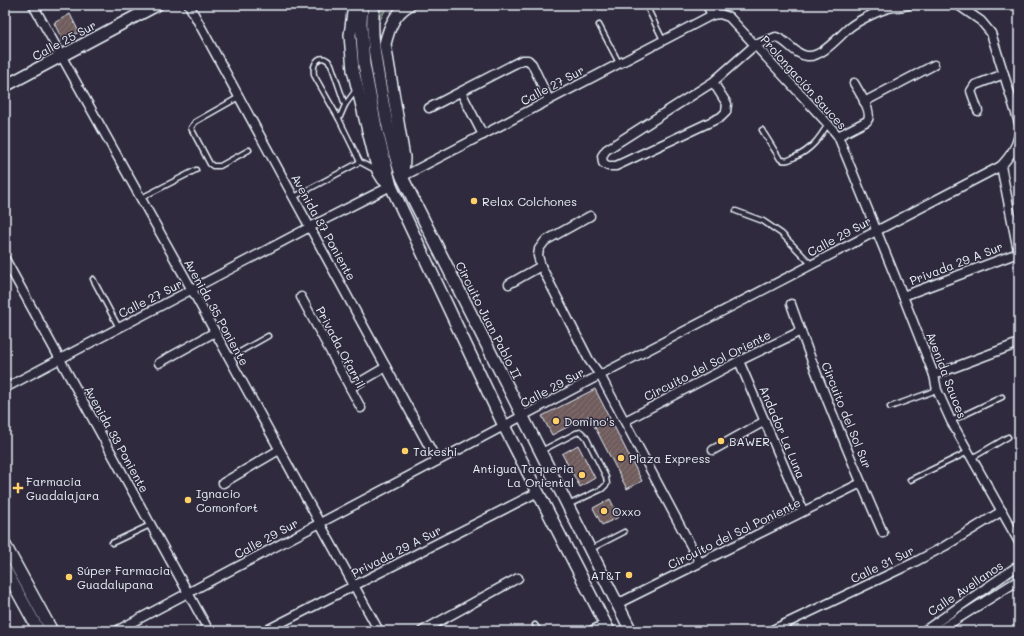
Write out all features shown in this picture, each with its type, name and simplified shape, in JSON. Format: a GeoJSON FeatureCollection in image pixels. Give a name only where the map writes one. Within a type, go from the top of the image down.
{"type":"FeatureCollection","features":[{"type":"Feature","properties":{"kind":"main road","name":"Calle 25 Sur"},"geometry":{"type":"LineString","coordinates":[[5,86],[157,5]]}},
{"type":"Feature","properties":{"kind":"main road"},"geometry":{"type":"LineString","coordinates":[[362,5],[360,22],[364,64],[376,127],[391,186],[504,426],[607,628]]}},
{"type":"Feature","properties":{"kind":"main road","name":"Circuito Juan Pablo II"},"geometry":{"type":"LineString","coordinates":[[374,5],[372,16],[376,62],[386,121],[395,158],[402,177],[631,631]]}},
{"type":"Feature","properties":{"kind":"main road"},"geometry":{"type":"LineString","coordinates":[[402,177],[404,158],[385,44],[389,28],[397,16],[409,5]]}},
{"type":"Feature","properties":{"kind":"main road"},"geometry":{"type":"LineString","coordinates":[[352,8],[350,35],[353,70],[378,171],[383,179],[391,186]]}},
{"type":"Feature","properties":{"kind":"main road"},"geometry":{"type":"LineString","coordinates":[[5,545],[52,631]]}},
{"type":"Feature","properties":{"kind":"main road"},"geometry":{"type":"LineString","coordinates":[[5,569],[39,631]]}},
{"type":"Feature","properties":{"kind":"street","name":"Avenida 35 Poniente"},"geometry":{"type":"LineString","coordinates":[[33,5],[192,290],[379,631]]}},
{"type":"Feature","properties":{"kind":"street","name":"Avenida 37 Poniente"},"geometry":{"type":"LineString","coordinates":[[189,5],[437,461]]}},
{"type":"Feature","properties":{"kind":"street"},"geometry":{"type":"LineString","coordinates":[[707,5],[712,15]]}},
{"type":"Feature","properties":{"kind":"street"},"geometry":{"type":"LineString","coordinates":[[713,82],[727,104],[726,112],[721,117],[616,166],[608,166],[603,163],[602,156],[606,150],[713,82],[746,53],[766,40],[776,37],[784,39],[799,53],[808,56],[817,54],[828,47],[856,23],[885,9],[908,5]]}},
{"type":"Feature","properties":{"kind":"street"},"geometry":{"type":"LineString","coordinates":[[958,5],[981,21],[991,33],[1002,75],[1019,122]]}},
{"type":"Feature","properties":{"kind":"street","name":"Prolongación Sauces"},"geometry":{"type":"LineString","coordinates":[[712,15],[720,14],[729,17],[838,136],[876,230]]}},
{"type":"Feature","properties":{"kind":"street","name":"Calle 27 Sur"},"geometry":{"type":"LineString","coordinates":[[402,177],[712,15]]}},
{"type":"Feature","properties":{"kind":"street"},"geometry":{"type":"LineString","coordinates":[[429,108],[522,60],[528,60],[532,64],[549,100]]}},
{"type":"Feature","properties":{"kind":"street"},"geometry":{"type":"LineString","coordinates":[[864,102],[934,65]]}},
{"type":"Feature","properties":{"kind":"street"},"geometry":{"type":"LineString","coordinates":[[978,111],[971,91],[972,88],[975,85],[1002,75]]}},
{"type":"Feature","properties":{"kind":"street"},"geometry":{"type":"LineString","coordinates":[[838,136],[867,121],[869,118],[870,114],[854,83]]}},
{"type":"Feature","properties":{"kind":"street"},"geometry":{"type":"LineString","coordinates":[[461,92],[483,135]]}},
{"type":"Feature","properties":{"kind":"street"},"geometry":{"type":"LineString","coordinates":[[1018,255],[1001,166],[1017,144],[1019,135]]}},
{"type":"Feature","properties":{"kind":"street","name":"Calle 29 Sur"},"geometry":{"type":"LineString","coordinates":[[116,631],[811,264],[1001,166]]}},
{"type":"Feature","properties":{"kind":"street","name":"Calle 27 Sur"},"geometry":{"type":"LineString","coordinates":[[5,388],[310,227],[391,186]]}},
{"type":"Feature","properties":{"kind":"street"},"geometry":{"type":"LineString","coordinates":[[590,216],[545,241],[539,249],[538,256],[541,266],[589,360],[600,375],[700,563]]}},
{"type":"Feature","properties":{"kind":"street","name":"Avenida Sauces"},"geometry":{"type":"LineString","coordinates":[[876,230],[934,375],[937,390],[951,421],[1019,542]]}},
{"type":"Feature","properties":{"kind":"street","name":"Privada 29 A Sur"},"geometry":{"type":"LineString","coordinates":[[903,296],[1018,255]]}},
{"type":"Feature","properties":{"kind":"street","name":"Avenida 33 Poniente"},"geometry":{"type":"LineString","coordinates":[[5,258],[209,631]]}},
{"type":"Feature","properties":{"kind":"street"},"geometry":{"type":"LineString","coordinates":[[509,284],[541,266]]}},
{"type":"Feature","properties":{"kind":"street","name":"Privada Ofarril"},"geometry":{"type":"LineString","coordinates":[[301,297],[361,408]]}},
{"type":"Feature","properties":{"kind":"street","name":"Circuito del Sol Sur"},"geometry":{"type":"LineString","coordinates":[[791,304],[861,483],[883,533]]}},
{"type":"Feature","properties":{"kind":"street","name":"Circuito del Sol Oriente"},"geometry":{"type":"LineString","coordinates":[[625,421],[739,361],[801,331]]}},
{"type":"Feature","properties":{"kind":"street"},"geometry":{"type":"LineString","coordinates":[[159,363],[215,332]]}},
{"type":"Feature","properties":{"kind":"street"},"geometry":{"type":"LineString","coordinates":[[934,375],[1019,343]]}},
{"type":"Feature","properties":{"kind":"street","name":"Andador La Luna"},"geometry":{"type":"LineString","coordinates":[[739,361],[803,511]]}},
{"type":"Feature","properties":{"kind":"street"},"geometry":{"type":"LineString","coordinates":[[350,388],[386,367]]}},
{"type":"Feature","properties":{"kind":"street"},"geometry":{"type":"LineString","coordinates":[[713,450],[765,421]]}},
{"type":"Feature","properties":{"kind":"street"},"geometry":{"type":"LineString","coordinates":[[223,484],[279,450]]}},
{"type":"Feature","properties":{"kind":"street","name":"Circuito del Sol Poniente"},"geometry":{"type":"LineString","coordinates":[[617,604],[861,483]]}},
{"type":"Feature","properties":{"kind":"street","name":"Privada 29 A Sur"},"geometry":{"type":"LineString","coordinates":[[265,631],[538,492]]}},
{"type":"Feature","properties":{"kind":"street","name":"Calle 31 Sur"},"geometry":{"type":"LineString","coordinates":[[770,631],[913,563],[945,546],[1002,511]]}},
{"type":"Feature","properties":{"kind":"street","name":"Calle Avellanos"},"geometry":{"type":"LineString","coordinates":[[924,631],[1019,565]]}},
{"type":"Feature","properties":{"kind":"street"},"geometry":{"type":"LineString","coordinates":[[422,631],[518,578]]}},
{"type":"Feature","properties":{"kind":"street","name":"Calle Avellanos"},"geometry":{"type":"LineString","coordinates":[[938,631],[1019,580]]}},
{"type":"Feature","properties":{"kind":"street"},"geometry":{"type":"LineString","coordinates":[[591,631],[607,628]]}},
{"type":"Feature","properties":{"kind":"lane"},"geometry":{"type":"LineString","coordinates":[[646,5],[663,40]]}},
{"type":"Feature","properties":{"kind":"lane"},"geometry":{"type":"LineString","coordinates":[[599,25],[619,63]]}},
{"type":"Feature","properties":{"kind":"lane"},"geometry":{"type":"LineString","coordinates":[[345,105],[331,64],[327,59],[322,58],[316,61],[313,68],[314,75],[339,119],[360,162],[378,171]]}},
{"type":"Feature","properties":{"kind":"lane"},"geometry":{"type":"LineString","coordinates":[[339,119],[345,105],[357,88]]}},
{"type":"Feature","properties":{"kind":"lane"},"geometry":{"type":"LineString","coordinates":[[239,97],[195,122],[191,128],[213,166],[220,166],[249,150]]}},
{"type":"Feature","properties":{"kind":"lane"},"geometry":{"type":"LineString","coordinates":[[762,130],[780,159],[787,160],[811,148],[821,136],[828,124]]}},
{"type":"Feature","properties":{"kind":"lane"},"geometry":{"type":"LineString","coordinates":[[294,197],[360,162]]}},
{"type":"Feature","properties":{"kind":"lane"},"geometry":{"type":"LineString","coordinates":[[141,198],[196,170]]}},
{"type":"Feature","properties":{"kind":"lane"},"geometry":{"type":"LineString","coordinates":[[736,210],[762,221],[782,234],[811,264]]}},
{"type":"Feature","properties":{"kind":"lane"},"geometry":{"type":"LineString","coordinates":[[93,280],[119,328]]}},
{"type":"Feature","properties":{"kind":"lane"},"geometry":{"type":"LineString","coordinates":[[229,358],[268,336]]}},
{"type":"Feature","properties":{"kind":"lane"},"geometry":{"type":"LineString","coordinates":[[890,407],[937,390]]}},
{"type":"Feature","properties":{"kind":"lane"},"geometry":{"type":"LineString","coordinates":[[951,421],[1002,397]]}},
{"type":"Feature","properties":{"kind":"lane"},"geometry":{"type":"LineString","coordinates":[[540,451],[576,433],[581,432],[586,437],[606,477],[607,484],[602,489],[568,505]]}},
{"type":"Feature","properties":{"kind":"lane"},"geometry":{"type":"LineString","coordinates":[[910,480],[970,455],[1008,437]]}},
{"type":"Feature","properties":{"kind":"lane"},"geometry":{"type":"LineString","coordinates":[[112,543],[150,525]]}},
{"type":"Feature","properties":{"kind":"lane"},"geometry":{"type":"LineString","coordinates":[[590,550],[624,532]]}},
{"type":"Feature","properties":{"kind":"lane"},"geometry":{"type":"LineString","coordinates":[[534,624],[539,631]]}},
{"type":"Feature","properties":{"kind":"green space"},"geometry":{"type":"Polygon","coordinates":[[[377,5],[388,5],[377,26],[377,5]]]}},
{"type":"Feature","properties":{"kind":"building"},"geometry":{"type":"Polygon","coordinates":[[[70,14],[79,32],[63,41],[54,23],[70,14]]]}},
{"type":"Feature","properties":{"kind":"building","name":"Plaza Express"},"geometry":{"type":"Polygon","coordinates":[[[595,389],[642,481],[627,489],[589,416],[552,435],[542,416],[595,389]]]}},
{"type":"Feature","properties":{"kind":"building"},"geometry":{"type":"Polygon","coordinates":[[[578,445],[595,478],[580,487],[562,454],[578,445]]]}},
{"type":"Feature","properties":{"kind":"building"},"geometry":{"type":"Polygon","coordinates":[[[610,499],[619,517],[602,525],[593,508],[610,499]]]}},
{"type":"Feature","properties":{"kind":"place","name":"Relax Colchones"},"geometry":{"type":"Point","coordinates":[474,201]}},
{"type":"Feature","properties":{"kind":"place","name":"Domino's"},"geometry":{"type":"Point","coordinates":[556,421]}},
{"type":"Feature","properties":{"kind":"place","name":"BAWER"},"geometry":{"type":"Point","coordinates":[721,441]}},
{"type":"Feature","properties":{"kind":"place","name":"Takeshi"},"geometry":{"type":"Point","coordinates":[405,451]}},
{"type":"Feature","properties":{"kind":"place","name":"Plaza Express"},"geometry":{"type":"Point","coordinates":[621,458]}},
{"type":"Feature","properties":{"kind":"place","name":"Antigua Taqueria La Oriental"},"geometry":{"type":"Point","coordinates":[582,475]}},
{"type":"Feature","properties":{"kind":"place","name":"Farmacia Guadalajara"},"geometry":{"type":"Point","coordinates":[18,488]}},
{"type":"Feature","properties":{"kind":"place","name":"Ignacio Comonfort"},"geometry":{"type":"Point","coordinates":[188,500]}},
{"type":"Feature","properties":{"kind":"place","name":"Oxxo"},"geometry":{"type":"Point","coordinates":[604,511]}},
{"type":"Feature","properties":{"kind":"place","name":"AT&T"},"geometry":{"type":"Point","coordinates":[629,575]}},
{"type":"Feature","properties":{"kind":"place","name":"Súper Farmacia Guadalupana"},"geometry":{"type":"Point","coordinates":[69,577]}}]}
